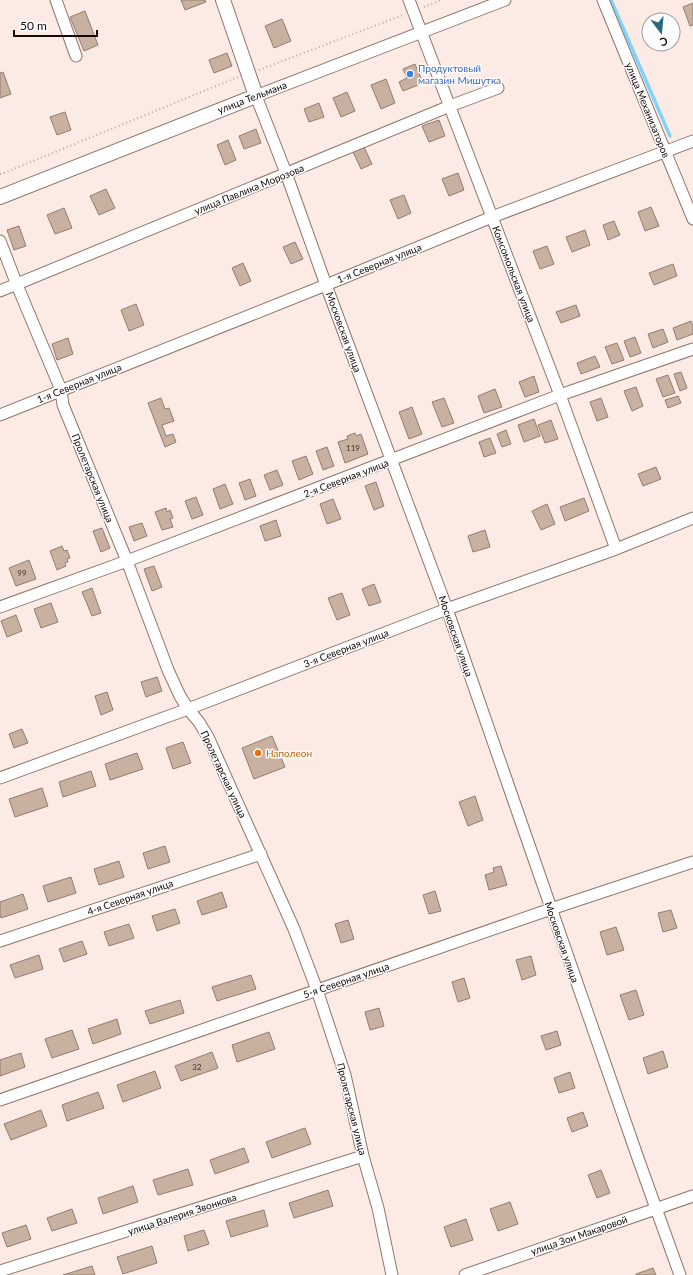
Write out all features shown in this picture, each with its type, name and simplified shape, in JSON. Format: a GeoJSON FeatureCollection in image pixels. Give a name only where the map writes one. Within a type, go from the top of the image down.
{"type":"FeatureCollection","features":[{"type":"Feature","properties":{"kind":"street"},"geometry":{"type":"LineString","coordinates":[[56,0],[76,56]]}},
{"type":"Feature","properties":{"kind":"street","name":"Московская улица"},"geometry":{"type":"LineString","coordinates":[[223,0],[256,96],[447,608],[680,1275]]}},
{"type":"Feature","properties":{"kind":"street","name":"Комсомольская улица"},"geometry":{"type":"LineString","coordinates":[[409,0],[560,395],[616,548]]}},
{"type":"Feature","properties":{"kind":"street","name":"улица Тельмана"},"geometry":{"type":"LineString","coordinates":[[0,197],[505,0]]}},
{"type":"Feature","properties":{"kind":"street","name":"улица Механизаторов"},"geometry":{"type":"LineString","coordinates":[[603,0],[693,219]]}},
{"type":"Feature","properties":{"kind":"street","name":"улица Павлика Морозова"},"geometry":{"type":"LineString","coordinates":[[0,292],[286,173],[498,88]]}},
{"type":"Feature","properties":{"kind":"street","name":"1-я Северная улица"},"geometry":{"type":"LineString","coordinates":[[0,415],[492,217],[693,141]]}},
{"type":"Feature","properties":{"kind":"street","name":"Пролетарская улица"},"geometry":{"type":"LineString","coordinates":[[0,241],[16,285],[61,390],[63,405],[127,561],[168,670],[180,696],[208,737],[294,929],[317,990],[345,1075],[363,1156],[378,1208],[392,1275]]}},
{"type":"Feature","properties":{"kind":"street","name":"2-я Северная улица"},"geometry":{"type":"LineString","coordinates":[[0,607],[127,561],[560,395],[693,349]]}},
{"type":"Feature","properties":{"kind":"street","name":"3-я Северная улица"},"geometry":{"type":"LineString","coordinates":[[0,778],[188,709],[447,608],[616,548],[693,518]]}},
{"type":"Feature","properties":{"kind":"street","name":"4-я Северная улица"},"geometry":{"type":"LineString","coordinates":[[0,941],[261,854]]}},
{"type":"Feature","properties":{"kind":"street","name":"5-я Северная улица"},"geometry":{"type":"LineString","coordinates":[[0,1100],[551,909],[693,862]]}},
{"type":"Feature","properties":{"kind":"street","name":"улица Валерия Звонкова"},"geometry":{"type":"LineString","coordinates":[[0,1271],[363,1156]]}},
{"type":"Feature","properties":{"kind":"street","name":"улица Зои Макаровой"},"geometry":{"type":"LineString","coordinates":[[465,1275],[693,1196]]}},
{"type":"Feature","properties":{"kind":"path"},"geometry":{"type":"LineString","coordinates":[[0,174],[240,75],[248,74],[441,0]]}},
{"type":"Feature","properties":{"kind":"building"},"geometry":{"type":"Polygon","coordinates":[[[181,0],[205,0],[206,2],[185,10],[181,0]]]}},
{"type":"Feature","properties":{"kind":"building"},"geometry":{"type":"Polygon","coordinates":[[[693,3],[693,25],[690,26],[683,7],[693,3]]]}},
{"type":"Feature","properties":{"kind":"building"},"geometry":{"type":"Polygon","coordinates":[[[85,11],[98,45],[84,51],[70,17],[85,11]]]}},
{"type":"Feature","properties":{"kind":"building"},"geometry":{"type":"Polygon","coordinates":[[[282,19],[291,41],[274,48],[265,26],[282,19]]]}},
{"type":"Feature","properties":{"kind":"building"},"geometry":{"type":"Polygon","coordinates":[[[227,53],[232,66],[214,73],[209,60],[227,53]]]}},
{"type":"Feature","properties":{"kind":"building"},"geometry":{"type":"Polygon","coordinates":[[[415,64],[423,83],[403,91],[399,82],[407,78],[403,69],[415,64]]]}},
{"type":"Feature","properties":{"kind":"building"},"geometry":{"type":"Polygon","coordinates":[[[3,72],[11,94],[0,98],[0,73],[3,72]]]}},
{"type":"Feature","properties":{"kind":"building"},"geometry":{"type":"Polygon","coordinates":[[[386,79],[395,103],[381,109],[371,85],[386,79]]]}},
{"type":"Feature","properties":{"kind":"building"},"geometry":{"type":"Polygon","coordinates":[[[347,92],[355,111],[341,117],[333,98],[347,92]]]}},
{"type":"Feature","properties":{"kind":"building"},"geometry":{"type":"Polygon","coordinates":[[[319,103],[324,117],[309,122],[304,109],[319,103]]]}},
{"type":"Feature","properties":{"kind":"building"},"geometry":{"type":"Polygon","coordinates":[[[65,112],[71,130],[57,135],[50,117],[65,112]]]}},
{"type":"Feature","properties":{"kind":"building"},"geometry":{"type":"Polygon","coordinates":[[[439,120],[445,136],[429,142],[422,126],[439,120]]]}},
{"type":"Feature","properties":{"kind":"building"},"geometry":{"type":"Polygon","coordinates":[[[256,129],[261,143],[244,149],[239,136],[256,129]]]}},
{"type":"Feature","properties":{"kind":"building"},"geometry":{"type":"Polygon","coordinates":[[[228,140],[236,160],[225,165],[217,145],[228,140]]]}},
{"type":"Feature","properties":{"kind":"building"},"geometry":{"type":"Polygon","coordinates":[[[364,147],[372,164],[361,169],[353,152],[364,147]]]}},
{"type":"Feature","properties":{"kind":"building"},"geometry":{"type":"Polygon","coordinates":[[[458,173],[464,190],[449,196],[442,179],[458,173]]]}},
{"type":"Feature","properties":{"kind":"building"},"geometry":{"type":"Polygon","coordinates":[[[106,189],[115,208],[99,215],[90,196],[106,189]]]}},
{"type":"Feature","properties":{"kind":"building"},"geometry":{"type":"Polygon","coordinates":[[[404,195],[411,213],[398,219],[390,200],[404,195]]]}},
{"type":"Feature","properties":{"kind":"building"},"geometry":{"type":"Polygon","coordinates":[[[651,207],[659,226],[645,231],[638,212],[651,207]]]}},
{"type":"Feature","properties":{"kind":"building"},"geometry":{"type":"Polygon","coordinates":[[[64,208],[72,228],[55,234],[47,215],[64,208]]]}},
{"type":"Feature","properties":{"kind":"building"},"geometry":{"type":"Polygon","coordinates":[[[614,221],[620,235],[608,240],[603,225],[614,221]]]}},
{"type":"Feature","properties":{"kind":"building"},"geometry":{"type":"Polygon","coordinates":[[[19,226],[26,246],[14,250],[7,230],[19,226]]]}},
{"type":"Feature","properties":{"kind":"building"},"geometry":{"type":"Polygon","coordinates":[[[585,230],[590,245],[572,252],[566,237],[585,230]]]}},
{"type":"Feature","properties":{"kind":"building"},"geometry":{"type":"Polygon","coordinates":[[[295,242],[303,259],[291,264],[283,247],[295,242]]]}},
{"type":"Feature","properties":{"kind":"building"},"geometry":{"type":"Polygon","coordinates":[[[547,246],[554,264],[540,269],[533,251],[547,246]]]}},
{"type":"Feature","properties":{"kind":"building"},"geometry":{"type":"Polygon","coordinates":[[[243,263],[251,281],[240,286],[232,268],[243,263]]]}},
{"type":"Feature","properties":{"kind":"building"},"geometry":{"type":"Polygon","coordinates":[[[673,264],[677,276],[654,285],[649,273],[673,264]]]}},
{"type":"Feature","properties":{"kind":"building"},"geometry":{"type":"Polygon","coordinates":[[[136,304],[144,325],[129,331],[121,310],[136,304]]]}},
{"type":"Feature","properties":{"kind":"building"},"geometry":{"type":"Polygon","coordinates":[[[576,305],[580,316],[561,323],[556,312],[576,305]]]}},
{"type":"Feature","properties":{"kind":"building"},"geometry":{"type":"Polygon","coordinates":[[[691,321],[693,326],[693,334],[677,340],[673,328],[691,321]]]}},
{"type":"Feature","properties":{"kind":"building"},"geometry":{"type":"Polygon","coordinates":[[[663,329],[668,342],[653,348],[648,334],[663,329]]]}},
{"type":"Feature","properties":{"kind":"building"},"geometry":{"type":"Polygon","coordinates":[[[635,337],[641,353],[630,357],[624,341],[635,337]]]}},
{"type":"Feature","properties":{"kind":"building"},"geometry":{"type":"Polygon","coordinates":[[[68,338],[73,354],[57,360],[52,344],[68,338]]]}},
{"type":"Feature","properties":{"kind":"building"},"geometry":{"type":"Polygon","coordinates":[[[617,343],[624,360],[612,364],[605,347],[617,343]]]}},
{"type":"Feature","properties":{"kind":"building"},"geometry":{"type":"Polygon","coordinates":[[[595,356],[600,367],[581,374],[577,363],[595,356]]]}},
{"type":"Feature","properties":{"kind":"building"},"geometry":{"type":"Polygon","coordinates":[[[681,372],[687,388],[680,391],[674,374],[681,372]]]}},
{"type":"Feature","properties":{"kind":"building"},"geometry":{"type":"Polygon","coordinates":[[[668,375],[675,393],[663,397],[656,379],[668,375]]]}},
{"type":"Feature","properties":{"kind":"building"},"geometry":{"type":"Polygon","coordinates":[[[534,376],[539,392],[525,397],[519,382],[534,376]]]}},
{"type":"Feature","properties":{"kind":"building"},"geometry":{"type":"Polygon","coordinates":[[[636,387],[643,406],[632,411],[624,391],[636,387]]]}},
{"type":"Feature","properties":{"kind":"building"},"geometry":{"type":"Polygon","coordinates":[[[495,389],[502,407],[484,413],[478,396],[495,389]]]}},
{"type":"Feature","properties":{"kind":"building"},"geometry":{"type":"Polygon","coordinates":[[[678,396],[681,403],[668,408],[665,400],[678,396]]]}},
{"type":"Feature","properties":{"kind":"building"},"geometry":{"type":"Polygon","coordinates":[[[161,398],[165,409],[169,408],[174,421],[162,425],[166,436],[173,434],[176,442],[165,447],[148,403],[161,398]]]}},
{"type":"Feature","properties":{"kind":"building"},"geometry":{"type":"Polygon","coordinates":[[[444,398],[454,423],[442,427],[432,402],[444,398]]]}},
{"type":"Feature","properties":{"kind":"building"},"geometry":{"type":"Polygon","coordinates":[[[601,398],[608,417],[597,421],[590,402],[601,398]]]}},
{"type":"Feature","properties":{"kind":"building"},"geometry":{"type":"Polygon","coordinates":[[[412,407],[422,434],[409,439],[399,412],[412,407]]]}},
{"type":"Feature","properties":{"kind":"building"},"geometry":{"type":"Polygon","coordinates":[[[534,419],[540,436],[524,442],[518,425],[534,419]]]}},
{"type":"Feature","properties":{"kind":"building"},"geometry":{"type":"Polygon","coordinates":[[[551,420],[558,439],[545,443],[538,425],[551,420]]]}},
{"type":"Feature","properties":{"kind":"building"},"geometry":{"type":"Polygon","coordinates":[[[506,430],[511,444],[502,447],[497,434],[506,430]]]}},
{"type":"Feature","properties":{"kind":"building"},"geometry":{"type":"Polygon","coordinates":[[[355,433],[356,436],[361,434],[368,454],[345,463],[338,442],[348,439],[347,436],[355,433]]]}},
{"type":"Feature","properties":{"kind":"building"},"geometry":{"type":"Polygon","coordinates":[[[490,438],[496,453],[484,457],[479,442],[490,438]]]}},
{"type":"Feature","properties":{"kind":"building"},"geometry":{"type":"Polygon","coordinates":[[[327,447],[334,466],[323,470],[316,451],[327,447]]]}},
{"type":"Feature","properties":{"kind":"building"},"geometry":{"type":"Polygon","coordinates":[[[306,456],[313,474],[299,480],[292,461],[306,456]]]}},
{"type":"Feature","properties":{"kind":"building"},"geometry":{"type":"Polygon","coordinates":[[[656,467],[661,479],[643,486],[638,474],[656,467]]]}},
{"type":"Feature","properties":{"kind":"building"},"geometry":{"type":"Polygon","coordinates":[[[277,470],[283,485],[270,490],[264,475],[277,470]]]}},
{"type":"Feature","properties":{"kind":"building"},"geometry":{"type":"Polygon","coordinates":[[[250,479],[256,496],[245,500],[239,483],[250,479]]]}},
{"type":"Feature","properties":{"kind":"building"},"geometry":{"type":"Polygon","coordinates":[[[376,482],[384,506],[374,510],[365,486],[376,482]]]}},
{"type":"Feature","properties":{"kind":"building"},"geometry":{"type":"Polygon","coordinates":[[[225,484],[233,504],[220,509],[213,489],[225,484]]]}},
{"type":"Feature","properties":{"kind":"building"},"geometry":{"type":"Polygon","coordinates":[[[196,497],[203,515],[192,519],[185,501],[196,497]]]}},
{"type":"Feature","properties":{"kind":"building"},"geometry":{"type":"Polygon","coordinates":[[[584,498],[589,511],[565,521],[560,507],[584,498]]]}},
{"type":"Feature","properties":{"kind":"building"},"geometry":{"type":"Polygon","coordinates":[[[333,499],[341,519],[327,524],[320,504],[333,499]]]}},
{"type":"Feature","properties":{"kind":"building"},"geometry":{"type":"Polygon","coordinates":[[[547,504],[555,524],[541,530],[532,511],[547,504]]]}},
{"type":"Feature","properties":{"kind":"building"},"geometry":{"type":"Polygon","coordinates":[[[166,508],[167,512],[170,510],[173,518],[170,519],[173,527],[162,530],[155,512],[166,508]]]}},
{"type":"Feature","properties":{"kind":"building"},"geometry":{"type":"Polygon","coordinates":[[[276,520],[281,536],[265,541],[260,526],[276,520]]]}},
{"type":"Feature","properties":{"kind":"building"},"geometry":{"type":"Polygon","coordinates":[[[142,523],[147,536],[134,541],[129,527],[142,523]]]}},
{"type":"Feature","properties":{"kind":"building"},"geometry":{"type":"Polygon","coordinates":[[[102,528],[110,548],[101,552],[93,531],[102,528]]]}},
{"type":"Feature","properties":{"kind":"building"},"geometry":{"type":"Polygon","coordinates":[[[485,530],[490,547],[473,552],[468,536],[485,530]]]}},
{"type":"Feature","properties":{"kind":"building"},"geometry":{"type":"Polygon","coordinates":[[[62,546],[64,551],[67,550],[70,558],[67,559],[68,562],[65,563],[66,566],[57,570],[50,551],[62,546]]]}},
{"type":"Feature","properties":{"kind":"building"},"geometry":{"type":"Polygon","coordinates":[[[29,560],[36,579],[16,586],[9,568],[29,560]]]}},
{"type":"Feature","properties":{"kind":"building"},"geometry":{"type":"Polygon","coordinates":[[[154,566],[162,587],[152,591],[144,569],[154,566]]]}},
{"type":"Feature","properties":{"kind":"building"},"geometry":{"type":"Polygon","coordinates":[[[374,584],[381,602],[369,606],[362,589],[374,584]]]}},
{"type":"Feature","properties":{"kind":"building"},"geometry":{"type":"Polygon","coordinates":[[[92,588],[101,613],[92,616],[82,592],[92,588]]]}},
{"type":"Feature","properties":{"kind":"building"},"geometry":{"type":"Polygon","coordinates":[[[342,593],[350,615],[337,620],[328,598],[342,593]]]}},
{"type":"Feature","properties":{"kind":"building"},"geometry":{"type":"Polygon","coordinates":[[[51,603],[58,622],[41,628],[34,609],[51,603]]]}},
{"type":"Feature","properties":{"kind":"building"},"geometry":{"type":"Polygon","coordinates":[[[16,615],[22,631],[7,637],[1,621],[16,615]]]}},
{"type":"Feature","properties":{"kind":"building"},"geometry":{"type":"Polygon","coordinates":[[[157,677],[162,691],[146,697],[141,682],[157,677]]]}},
{"type":"Feature","properties":{"kind":"building"},"geometry":{"type":"Polygon","coordinates":[[[107,692],[113,710],[101,715],[95,696],[107,692]]]}},
{"type":"Feature","properties":{"kind":"building"},"geometry":{"type":"Polygon","coordinates":[[[22,729],[28,743],[14,748],[9,734],[22,729]]]}},
{"type":"Feature","properties":{"kind":"building"},"geometry":{"type":"Polygon","coordinates":[[[272,736],[285,767],[254,779],[242,748],[272,736]]]}},
{"type":"Feature","properties":{"kind":"building"},"geometry":{"type":"Polygon","coordinates":[[[183,742],[191,763],[173,769],[166,748],[183,742]]]}},
{"type":"Feature","properties":{"kind":"building"},"geometry":{"type":"Polygon","coordinates":[[[137,753],[143,769],[110,780],[105,764],[137,753]]]}},
{"type":"Feature","properties":{"kind":"building"},"geometry":{"type":"Polygon","coordinates":[[[91,771],[96,786],[63,797],[59,782],[91,771]]]}},
{"type":"Feature","properties":{"kind":"building"},"geometry":{"type":"Polygon","coordinates":[[[42,788],[48,806],[15,817],[9,799],[42,788]]]}},
{"type":"Feature","properties":{"kind":"building"},"geometry":{"type":"Polygon","coordinates":[[[475,796],[483,820],[468,826],[459,802],[475,796]]]}},
{"type":"Feature","properties":{"kind":"building"},"geometry":{"type":"Polygon","coordinates":[[[165,846],[170,862],[148,869],[143,853],[165,846]]]}},
{"type":"Feature","properties":{"kind":"building"},"geometry":{"type":"Polygon","coordinates":[[[119,861],[124,877],[99,885],[94,869],[119,861]]]}},
{"type":"Feature","properties":{"kind":"building"},"geometry":{"type":"Polygon","coordinates":[[[501,866],[507,885],[489,890],[485,875],[494,872],[493,868],[501,866]]]}},
{"type":"Feature","properties":{"kind":"building"},"geometry":{"type":"Polygon","coordinates":[[[71,877],[76,893],[48,902],[43,886],[71,877]]]}},
{"type":"Feature","properties":{"kind":"building"},"geometry":{"type":"Polygon","coordinates":[[[435,891],[441,911],[429,914],[423,895],[435,891]]]}},
{"type":"Feature","properties":{"kind":"building"},"geometry":{"type":"Polygon","coordinates":[[[222,892],[227,907],[202,915],[197,901],[222,892]]]}},
{"type":"Feature","properties":{"kind":"building"},"geometry":{"type":"Polygon","coordinates":[[[23,894],[28,909],[1,918],[0,902],[23,894]]]}},
{"type":"Feature","properties":{"kind":"building"},"geometry":{"type":"Polygon","coordinates":[[[175,909],[180,923],[157,931],[152,916],[175,909]]]}},
{"type":"Feature","properties":{"kind":"building"},"geometry":{"type":"Polygon","coordinates":[[[671,910],[677,928],[663,932],[658,913],[671,910]]]}},
{"type":"Feature","properties":{"kind":"building"},"geometry":{"type":"Polygon","coordinates":[[[348,920],[354,939],[341,943],[335,924],[348,920]]]}},
{"type":"Feature","properties":{"kind":"building"},"geometry":{"type":"Polygon","coordinates":[[[129,924],[134,938],[109,946],[104,932],[129,924]]]}},
{"type":"Feature","properties":{"kind":"building"},"geometry":{"type":"Polygon","coordinates":[[[616,927],[624,950],[607,955],[600,932],[616,927]]]}},
{"type":"Feature","properties":{"kind":"building"},"geometry":{"type":"Polygon","coordinates":[[[82,941],[87,954],[64,962],[59,949],[82,941]]]}},
{"type":"Feature","properties":{"kind":"building"},"geometry":{"type":"Polygon","coordinates":[[[39,955],[43,969],[15,978],[10,965],[39,955]]]}},
{"type":"Feature","properties":{"kind":"building"},"geometry":{"type":"Polygon","coordinates":[[[531,956],[536,975],[522,980],[516,960],[531,956]]]}},
{"type":"Feature","properties":{"kind":"building"},"geometry":{"type":"Polygon","coordinates":[[[251,975],[256,989],[217,1001],[212,987],[251,975]]]}},
{"type":"Feature","properties":{"kind":"building"},"geometry":{"type":"Polygon","coordinates":[[[464,978],[470,998],[458,1002],[452,982],[464,978]]]}},
{"type":"Feature","properties":{"kind":"building"},"geometry":{"type":"Polygon","coordinates":[[[636,990],[644,1015],[629,1020],[620,995],[636,990]]]}},
{"type":"Feature","properties":{"kind":"building"},"geometry":{"type":"Polygon","coordinates":[[[180,1000],[184,1013],[150,1024],[145,1011],[180,1000]]]}},
{"type":"Feature","properties":{"kind":"building"},"geometry":{"type":"Polygon","coordinates":[[[379,1008],[384,1026],[370,1030],[365,1012],[379,1008]]]}},
{"type":"Feature","properties":{"kind":"building"},"geometry":{"type":"Polygon","coordinates":[[[117,1019],[121,1034],[93,1044],[88,1029],[117,1019]]]}},
{"type":"Feature","properties":{"kind":"building"},"geometry":{"type":"Polygon","coordinates":[[[72,1030],[79,1049],[52,1058],[45,1039],[72,1030]]]}},
{"type":"Feature","properties":{"kind":"building"},"geometry":{"type":"Polygon","coordinates":[[[557,1031],[561,1045],[546,1050],[541,1036],[557,1031]]]}},
{"type":"Feature","properties":{"kind":"building"},"geometry":{"type":"Polygon","coordinates":[[[269,1032],[275,1049],[237,1062],[232,1045],[269,1032]]]}},
{"type":"Feature","properties":{"kind":"building"},"geometry":{"type":"Polygon","coordinates":[[[663,1051],[668,1067],[648,1074],[643,1058],[663,1051]]]}},
{"type":"Feature","properties":{"kind":"building"},"geometry":{"type":"Polygon","coordinates":[[[212,1052],[218,1068],[181,1081],[175,1066],[212,1052]]]}},
{"type":"Feature","properties":{"kind":"building"},"geometry":{"type":"Polygon","coordinates":[[[21,1053],[25,1067],[0,1076],[0,1060],[21,1053]]]}},
{"type":"Feature","properties":{"kind":"building"},"geometry":{"type":"Polygon","coordinates":[[[155,1071],[161,1088],[123,1102],[117,1085],[155,1071]]]}},
{"type":"Feature","properties":{"kind":"building"},"geometry":{"type":"Polygon","coordinates":[[[570,1072],[575,1088],[559,1093],[554,1078],[570,1072]]]}},
{"type":"Feature","properties":{"kind":"building"},"geometry":{"type":"Polygon","coordinates":[[[98,1092],[104,1108],[67,1121],[62,1105],[98,1092]]]}},
{"type":"Feature","properties":{"kind":"building"},"geometry":{"type":"Polygon","coordinates":[[[41,1110],[47,1126],[11,1140],[4,1124],[41,1110]]]}},
{"type":"Feature","properties":{"kind":"building"},"geometry":{"type":"Polygon","coordinates":[[[583,1112],[588,1126],[572,1132],[567,1118],[583,1112]]]}},
{"type":"Feature","properties":{"kind":"building"},"geometry":{"type":"Polygon","coordinates":[[[305,1128],[311,1144],[272,1158],[266,1142],[305,1128]]]}},
{"type":"Feature","properties":{"kind":"building"},"geometry":{"type":"Polygon","coordinates":[[[244,1148],[249,1162],[215,1174],[210,1160],[244,1148]]]}},
{"type":"Feature","properties":{"kind":"building"},"geometry":{"type":"Polygon","coordinates":[[[188,1169],[193,1185],[158,1195],[153,1180],[188,1169]]]}},
{"type":"Feature","properties":{"kind":"building"},"geometry":{"type":"Polygon","coordinates":[[[601,1170],[610,1193],[597,1198],[588,1175],[601,1170]]]}},
{"type":"Feature","properties":{"kind":"building"},"geometry":{"type":"Polygon","coordinates":[[[133,1186],[138,1202],[103,1214],[98,1198],[133,1186]]]}},
{"type":"Feature","properties":{"kind":"building"},"geometry":{"type":"Polygon","coordinates":[[[328,1190],[333,1206],[294,1218],[289,1203],[328,1190]]]}},
{"type":"Feature","properties":{"kind":"building"},"geometry":{"type":"Polygon","coordinates":[[[510,1202],[518,1224],[498,1231],[490,1209],[510,1202]]]}},
{"type":"Feature","properties":{"kind":"building"},"geometry":{"type":"Polygon","coordinates":[[[72,1209],[77,1223],[52,1231],[47,1218],[72,1209]]]}},
{"type":"Feature","properties":{"kind":"building"},"geometry":{"type":"Polygon","coordinates":[[[264,1210],[268,1226],[231,1237],[226,1221],[264,1210]]]}},
{"type":"Feature","properties":{"kind":"building"},"geometry":{"type":"Polygon","coordinates":[[[466,1219],[473,1240],[451,1247],[444,1227],[466,1219]]]}},
{"type":"Feature","properties":{"kind":"building"},"geometry":{"type":"Polygon","coordinates":[[[26,1225],[31,1239],[7,1247],[2,1233],[26,1225]]]}},
{"type":"Feature","properties":{"kind":"building"},"geometry":{"type":"Polygon","coordinates":[[[204,1230],[209,1244],[188,1251],[184,1236],[204,1230]]]}},
{"type":"Feature","properties":{"kind":"building"},"geometry":{"type":"Polygon","coordinates":[[[152,1246],[157,1263],[123,1274],[117,1257],[152,1246]]]}},
{"type":"Feature","properties":{"kind":"building"},"geometry":{"type":"Polygon","coordinates":[[[92,1266],[95,1275],[63,1275],[92,1266]]]}},
{"type":"Feature","properties":{"kind":"building"},"geometry":{"type":"Polygon","coordinates":[[[653,1268],[656,1275],[636,1275],[636,1274],[653,1268]]]}},
{"type":"Feature","properties":{"kind":"waterway"},"geometry":{"type":"LineString","coordinates":[[611,0],[670,136]]}},
{"type":"Feature","properties":{"kind":"place","name":"Продуктовый магазин Мишутка"},"geometry":{"type":"Point","coordinates":[410,74]}},
{"type":"Feature","properties":{"kind":"place","name":"Наполеон"},"geometry":{"type":"Point","coordinates":[258,753]}}]}
